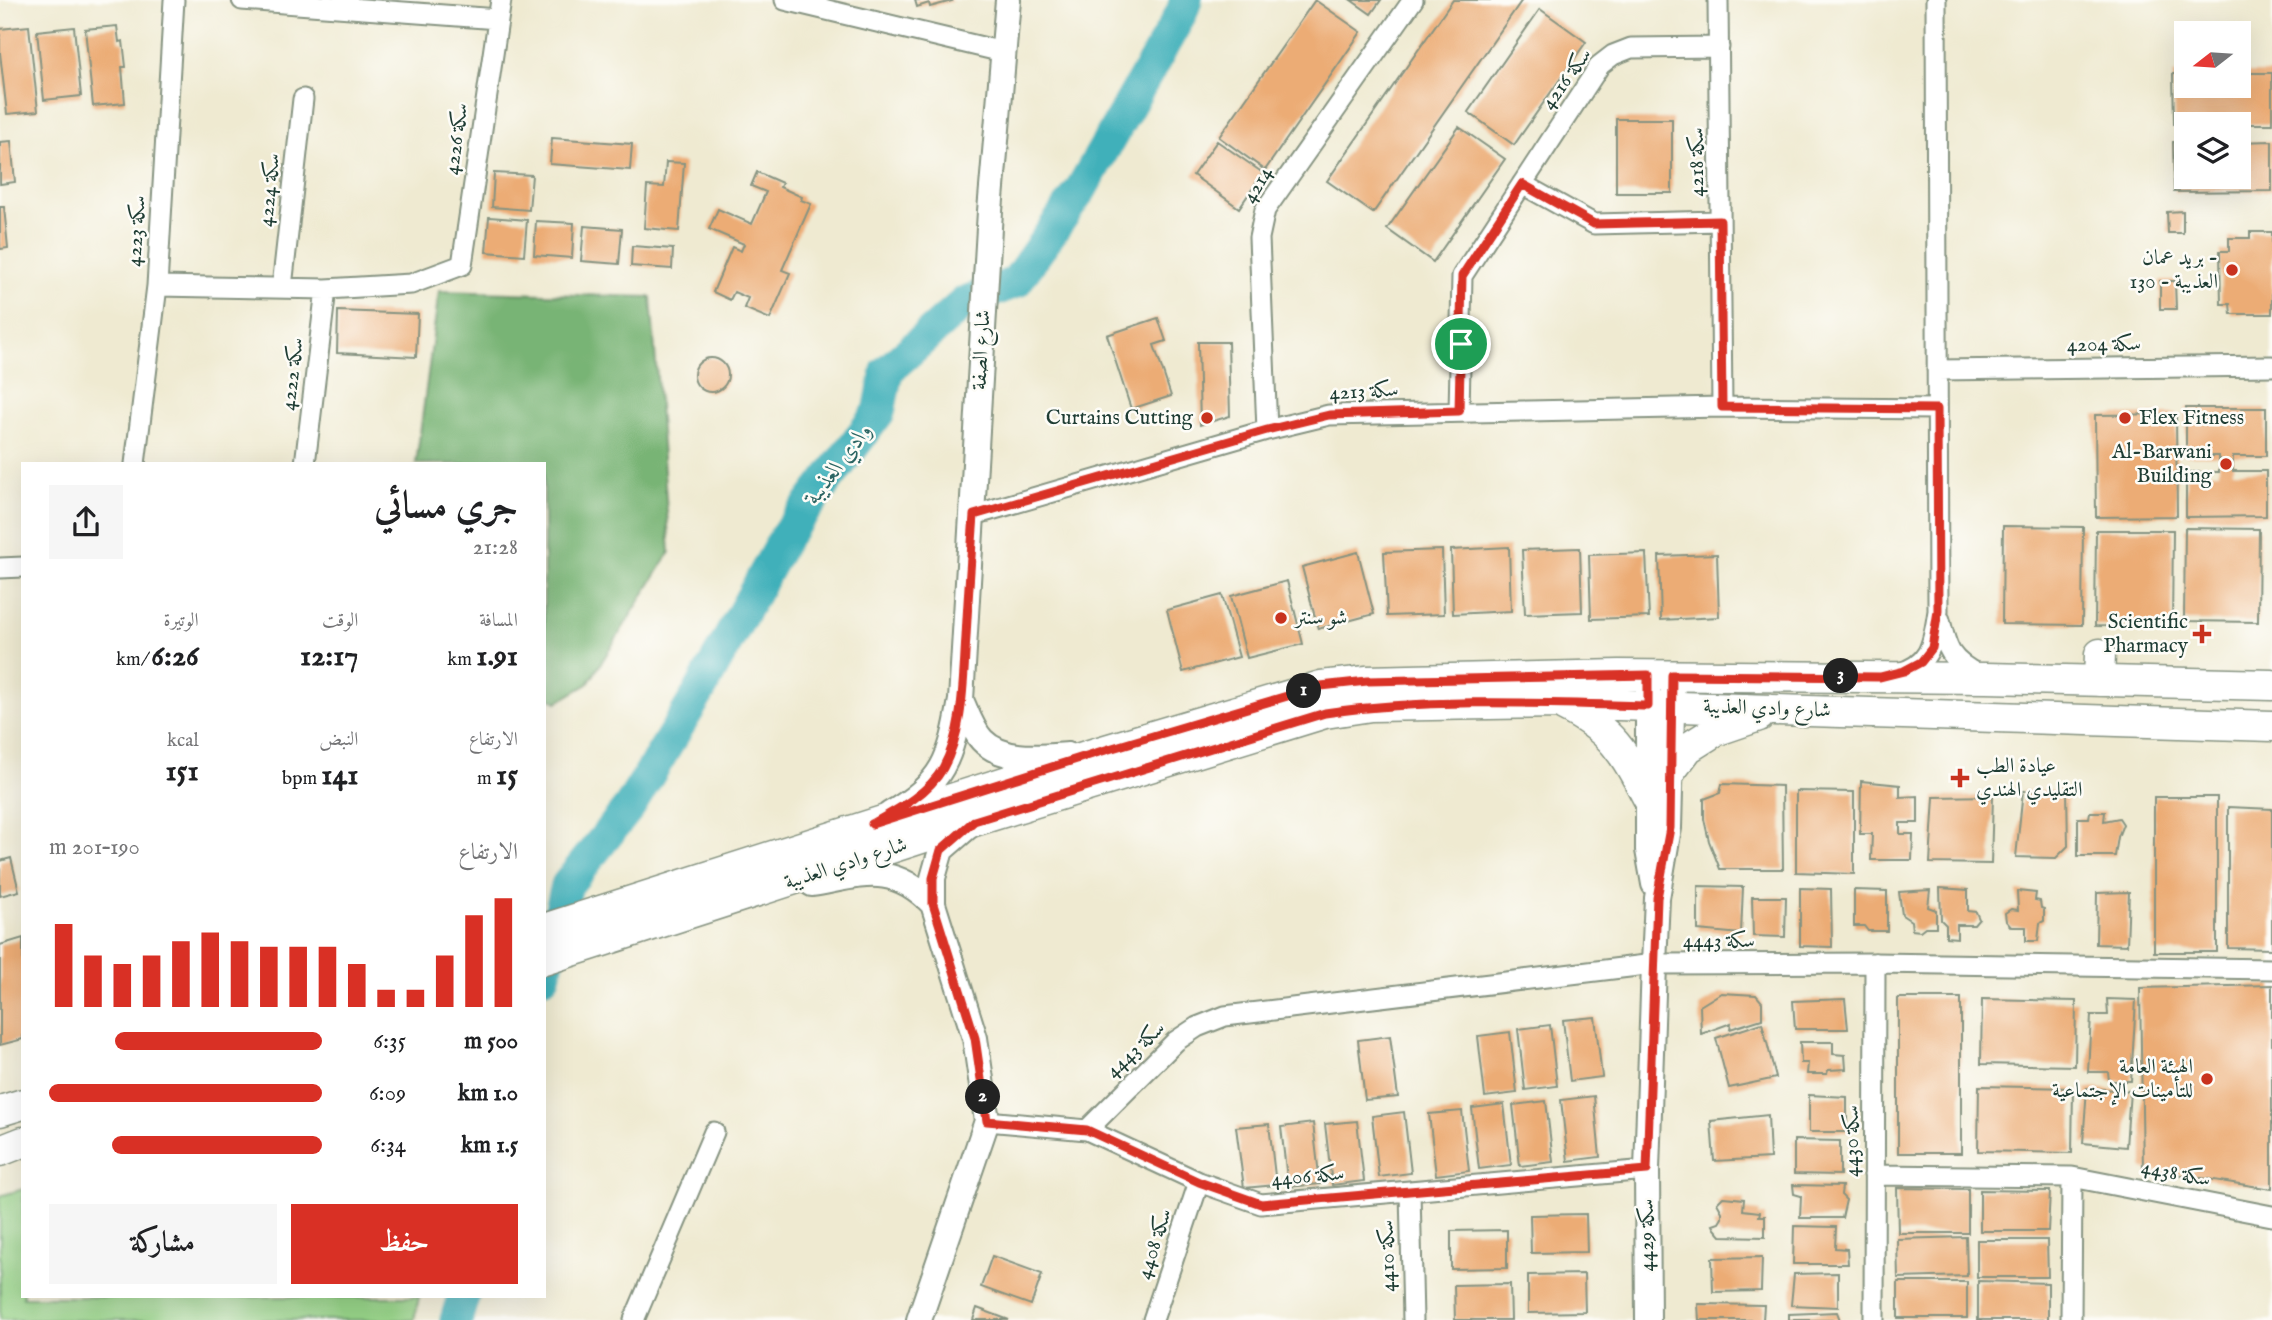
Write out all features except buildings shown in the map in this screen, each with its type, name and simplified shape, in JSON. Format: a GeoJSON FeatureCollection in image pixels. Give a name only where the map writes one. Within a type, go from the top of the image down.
{"type":"FeatureCollection","features":[{"type":"Feature","properties":{"kind":"main road","name":"شارع وادي العذيبة"},"geometry":{"type":"LineString","coordinates":[[546,959],[748,881],[872,824],[1099,752],[1321,686],[1367,681],[1660,675],[1986,678],[2099,668],[2272,685]]}},
{"type":"Feature","properties":{"kind":"main road","name":"شارع وادي العذيبة"},"geometry":{"type":"LineString","coordinates":[[546,929],[748,881],[974,821],[1325,713],[1371,706],[1557,703],[2272,726]]}},
{"type":"Feature","properties":{"kind":"main road"},"geometry":{"type":"LineString","coordinates":[[1557,703],[1591,719],[1613,740],[1630,763],[1648,798]]}},
{"type":"Feature","properties":{"kind":"main road"},"geometry":{"type":"LineString","coordinates":[[1670,772],[1688,748],[1715,731],[1776,710]]}},
{"type":"Feature","properties":{"kind":"main road"},"geometry":{"type":"LineString","coordinates":[[0,1150],[21,1143]]}},
{"type":"Feature","properties":{"kind":"street","name":"سكة 4223"},"geometry":{"type":"LineString","coordinates":[[135,462],[157,286],[174,0]]}},
{"type":"Feature","properties":{"kind":"street","name":"سكة 4226"},"geometry":{"type":"LineString","coordinates":[[242,0],[499,10],[461,265],[411,284],[326,289]]}},
{"type":"Feature","properties":{"kind":"street"},"geometry":{"type":"LineString","coordinates":[[785,0],[1003,51]]}},
{"type":"Feature","properties":{"kind":"street","name":"شارع الصفة"},"geometry":{"type":"LineString","coordinates":[[872,824],[902,807],[942,770],[953,746],[961,700],[974,515],[986,274],[1008,0]]}},
{"type":"Feature","properties":{"kind":"street","name":"4214"},"geometry":{"type":"LineString","coordinates":[[1267,430],[1259,238],[1265,210],[1413,0]]}},
{"type":"Feature","properties":{"kind":"street","name":"سكة 4218"},"geometry":{"type":"LineString","coordinates":[[1718,0],[1722,407]]}},
{"type":"Feature","properties":{"kind":"street"},"geometry":{"type":"LineString","coordinates":[[1880,677],[1904,671],[1921,662],[1932,648],[1938,611],[1936,0]]}},
{"type":"Feature","properties":{"kind":"street","name":"سكة 4216"},"geometry":{"type":"LineString","coordinates":[[1459,411],[1462,276],[1600,65],[1613,55],[1632,48],[1718,47]]}},
{"type":"Feature","properties":{"kind":"street","name":"سكة 4224"},"geometry":{"type":"LineString","coordinates":[[282,287],[303,99]]}},
{"type":"Feature","properties":{"kind":"street"},"geometry":{"type":"LineString","coordinates":[[1522,184],[1594,224],[1720,221]]}},
{"type":"Feature","properties":{"kind":"street"},"geometry":{"type":"LineString","coordinates":[[157,286],[326,289]]}},
{"type":"Feature","properties":{"kind":"street","name":"سكة 4222"},"geometry":{"type":"LineString","coordinates":[[305,462],[326,289]]}},
{"type":"Feature","properties":{"kind":"street","name":"سكة 4204"},"geometry":{"type":"LineString","coordinates":[[1937,370],[2272,366]]}},
{"type":"Feature","properties":{"kind":"street","name":"سكة 4213"},"geometry":{"type":"LineString","coordinates":[[974,515],[1267,430],[1329,415],[1722,407],[1937,409]]}},
{"type":"Feature","properties":{"kind":"street"},"geometry":{"type":"LineString","coordinates":[[0,568],[21,568]]}},
{"type":"Feature","properties":{"kind":"street"},"geometry":{"type":"LineString","coordinates":[[1938,611],[1946,645],[1953,658],[1986,678]]}},
{"type":"Feature","properties":{"kind":"street","name":"سكة 4429"},"geometry":{"type":"LineString","coordinates":[[1657,898],[1647,850],[1648,798],[1660,706],[1660,675]]}},
{"type":"Feature","properties":{"kind":"street","name":"شارع الصفة"},"geometry":{"type":"LineString","coordinates":[[961,700],[982,740],[997,752],[1043,757],[1099,752]]}},
{"type":"Feature","properties":{"kind":"street","name":"سكة 4429"},"geometry":{"type":"LineString","coordinates":[[1648,1320],[1647,1170],[1654,964],[1657,898],[1670,828],[1670,772],[1660,706]]}},
{"type":"Feature","properties":{"kind":"street"},"geometry":{"type":"LineString","coordinates":[[919,1320],[987,1121],[975,1038],[933,904],[933,878],[941,850],[974,821]]}},
{"type":"Feature","properties":{"kind":"street"},"geometry":{"type":"LineString","coordinates":[[748,881],[885,874],[906,880],[933,904]]}},
{"type":"Feature","properties":{"kind":"street","name":"سكة 4443"},"geometry":{"type":"LineString","coordinates":[[1087,1130],[1176,1041],[1197,1027],[1225,1016],[1654,964],[1875,963],[2272,969]]}},
{"type":"Feature","properties":{"kind":"street","name":"سكة 4430"},"geometry":{"type":"LineString","coordinates":[[1874,1320],[1875,963]]}},
{"type":"Feature","properties":{"kind":"street","name":"سكة 4406"},"geometry":{"type":"LineString","coordinates":[[987,1121],[1087,1130],[1199,1182],[1261,1204],[1647,1170]]}},
{"type":"Feature","properties":{"kind":"street"},"geometry":{"type":"LineString","coordinates":[[634,1320],[714,1132]]}},
{"type":"Feature","properties":{"kind":"street","name":"سكة 4438"},"geometry":{"type":"LineString","coordinates":[[1874,1175],[2072,1177],[2272,1216]]}},
{"type":"Feature","properties":{"kind":"street"},"geometry":{"type":"LineString","coordinates":[[2071,1320],[2072,1177]]}},
{"type":"Feature","properties":{"kind":"street","name":"سكة 4408"},"geometry":{"type":"LineString","coordinates":[[1153,1320],[1199,1182]]}},
{"type":"Feature","properties":{"kind":"street","name":"سكة 4410"},"geometry":{"type":"LineString","coordinates":[[1410,1191],[1413,1320]]}},
{"type":"Feature","properties":{"kind":"green space"},"geometry":{"type":"Polygon","coordinates":[[[439,291],[651,297],[670,552],[588,684],[557,702],[546,695],[546,462],[416,462],[439,291]]]}},
{"type":"Feature","properties":{"kind":"green space"},"geometry":{"type":"Polygon","coordinates":[[[21,1190],[21,1298],[419,1298],[414,1320],[0,1320],[0,1196],[21,1190]]]}},
{"type":"Feature","properties":{"kind":"waterway","name":"وادي العذيبة"},"geometry":{"type":"LineString","coordinates":[[546,968],[567,885],[630,806],[698,694],[786,535],[879,412],[887,371],[965,302],[1016,282],[1080,191],[1181,14],[1186,0]]}},
{"type":"Feature","properties":{"kind":"waterway","name":"وادي العذيبة"},"geometry":{"type":"LineString","coordinates":[[456,1320],[463,1298]]}},
{"type":"Feature","properties":{"kind":"place","name":"بريد عمان - العذيبة - 130"},"geometry":{"type":"Point","coordinates":[2232,270]}},
{"type":"Feature","properties":{"kind":"place","name":"Curtains Cutting"},"geometry":{"type":"Point","coordinates":[1207,418]}},
{"type":"Feature","properties":{"kind":"place","name":"Flex Fitness"},"geometry":{"type":"Point","coordinates":[2125,418]}},
{"type":"Feature","properties":{"kind":"place","name":"Al-Barwani Building"},"geometry":{"type":"Point","coordinates":[2226,464]}},
{"type":"Feature","properties":{"kind":"place","name":"شو سنتر"},"geometry":{"type":"Point","coordinates":[1281,618]}},
{"type":"Feature","properties":{"kind":"place","name":"Scientific Pharmacy"},"geometry":{"type":"Point","coordinates":[2202,634]}},
{"type":"Feature","properties":{"kind":"place","name":"عيادة الطب التقليدي الهندي"},"geometry":{"type":"Point","coordinates":[1960,778]}},
{"type":"Feature","properties":{"kind":"place","name":"الهيئة العامة للتأمينات الإجتماعية"},"geometry":{"type":"Point","coordinates":[2207,1079]}},
{"type":"Feature","properties":{"kind":"route"},"geometry":{"type":"LineString","coordinates":[[1522,184],[1594,224],[1720,221],[1722,407],[1937,409],[1938,611],[1932,648],[1921,662],[1904,671],[1880,677],[1672,675],[1670,828],[1657,898],[1647,1170],[1261,1204],[1199,1182],[1087,1130],[987,1121],[975,1038],[933,904],[933,878],[941,850],[974,821],[1325,713],[1371,706],[1557,703],[1648,706],[1648,675],[1367,681],[1321,686],[1099,752],[872,824],[902,807],[924,789],[942,770],[953,746],[961,700],[974,515],[1267,430],[1329,415],[1459,411],[1461,344],[1462,276],[1522,184]]}}]}
